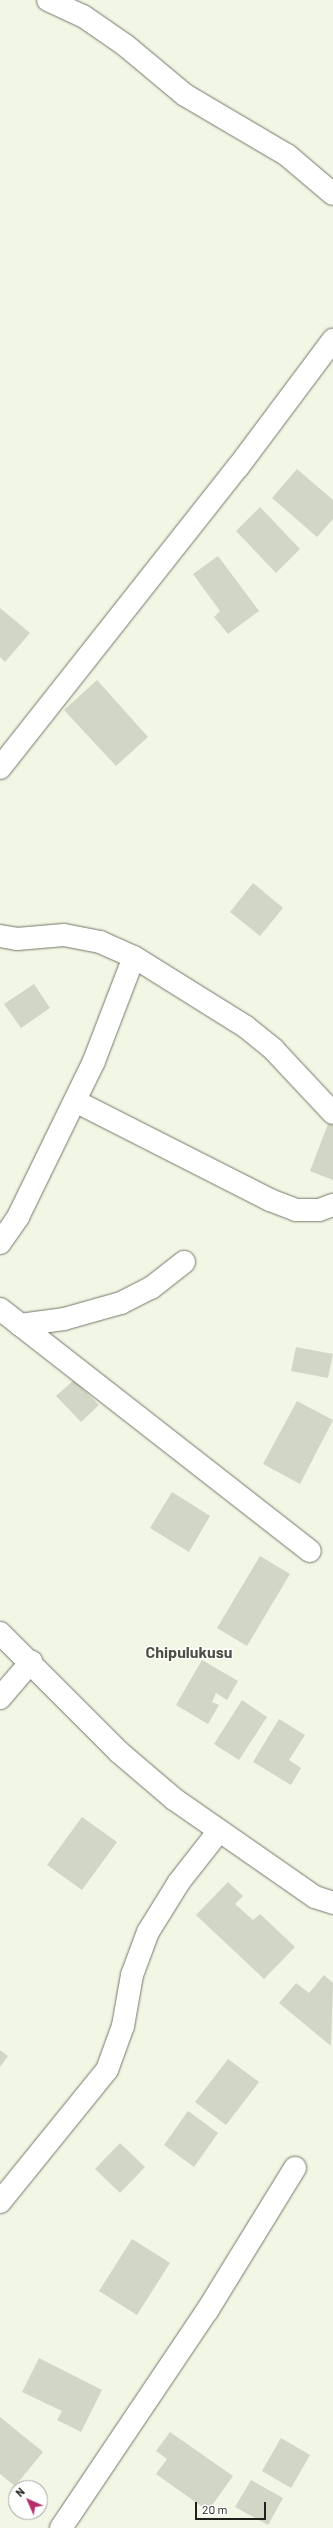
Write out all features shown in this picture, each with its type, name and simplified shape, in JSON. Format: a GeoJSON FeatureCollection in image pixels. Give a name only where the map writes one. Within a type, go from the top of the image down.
{"type":"FeatureCollection","features":[{"type":"Feature","properties":{"kind":"street"},"geometry":{"type":"LineString","coordinates":[[48,0],[84,16],[125,45],[185,95],[287,155],[333,194]]}},
{"type":"Feature","properties":{"kind":"street"},"geometry":{"type":"LineString","coordinates":[[0,768],[238,467],[333,340]]}},
{"type":"Feature","properties":{"kind":"street"},"geometry":{"type":"LineString","coordinates":[[0,936],[17,939],[64,935],[100,942],[134,957],[246,1028],[274,1050],[333,1113]]}},
{"type":"Feature","properties":{"kind":"street"},"geometry":{"type":"LineString","coordinates":[[0,1243],[18,1217],[94,1061],[134,957]]}},
{"type":"Feature","properties":{"kind":"street"},"geometry":{"type":"LineString","coordinates":[[75,1101],[270,1200],[296,1210],[319,1210],[333,1205]]}},
{"type":"Feature","properties":{"kind":"street"},"geometry":{"type":"LineString","coordinates":[[20,1325],[64,1319],[121,1304],[151,1288],[184,1262]]}},
{"type":"Feature","properties":{"kind":"street"},"geometry":{"type":"LineString","coordinates":[[0,1309],[310,1551]]}},
{"type":"Feature","properties":{"kind":"street"},"geometry":{"type":"LineString","coordinates":[[0,1633],[31,1662],[119,1752],[174,1799],[219,1832],[315,1897],[333,1903]]}},
{"type":"Feature","properties":{"kind":"street"},"geometry":{"type":"LineString","coordinates":[[0,1698],[31,1662]]}},
{"type":"Feature","properties":{"kind":"street"},"geometry":{"type":"LineString","coordinates":[[0,2202],[107,2070],[123,2026],[132,1975],[148,1932],[179,1882],[219,1832]]}},
{"type":"Feature","properties":{"kind":"street"},"geometry":{"type":"LineString","coordinates":[[61,2528],[206,2311],[295,2168]]}},
{"type":"Feature","properties":{"kind":"building"},"geometry":{"type":"Polygon","coordinates":[[[297,469],[333,500],[333,519],[317,537],[272,498],[297,469]]]}},
{"type":"Feature","properties":{"kind":"building"},"geometry":{"type":"Polygon","coordinates":[[[260,507],[300,549],[276,573],[236,531],[260,507]]]}},
{"type":"Feature","properties":{"kind":"building"},"geometry":{"type":"Polygon","coordinates":[[[218,556],[259,611],[228,634],[214,617],[220,611],[193,574],[218,556]]]}},
{"type":"Feature","properties":{"kind":"building"},"geometry":{"type":"Polygon","coordinates":[[[0,608],[30,633],[5,662],[0,657],[0,608]]]}},
{"type":"Feature","properties":{"kind":"building"},"geometry":{"type":"Polygon","coordinates":[[[97,680],[148,737],[116,766],[64,710],[97,680]]]}},
{"type":"Feature","properties":{"kind":"building"},"geometry":{"type":"Polygon","coordinates":[[[253,883],[283,908],[260,936],[230,912],[253,883]]]}},
{"type":"Feature","properties":{"kind":"building"},"geometry":{"type":"Polygon","coordinates":[[[34,984],[50,1008],[21,1028],[4,1004],[34,984]]]}},
{"type":"Feature","properties":{"kind":"building"},"geometry":{"type":"Polygon","coordinates":[[[333,1111],[333,1180],[310,1171],[333,1111]]]}},
{"type":"Feature","properties":{"kind":"building"},"geometry":{"type":"Polygon","coordinates":[[[296,1347],[333,1354],[328,1378],[291,1371],[296,1347]]]}},
{"type":"Feature","properties":{"kind":"building"},"geometry":{"type":"Polygon","coordinates":[[[74,1380],[99,1405],[81,1422],[56,1396],[74,1380]]]}},
{"type":"Feature","properties":{"kind":"building"},"geometry":{"type":"Polygon","coordinates":[[[297,1401],[333,1420],[300,1484],[263,1464],[297,1401]]]}},
{"type":"Feature","properties":{"kind":"building"},"geometry":{"type":"Polygon","coordinates":[[[172,1492],[210,1516],[189,1552],[150,1528],[172,1492]]]}},
{"type":"Feature","properties":{"kind":"building"},"geometry":{"type":"Polygon","coordinates":[[[260,1556],[290,1574],[247,1646],[217,1628],[260,1556]]]}},
{"type":"Feature","properties":{"kind":"building"},"geometry":{"type":"Polygon","coordinates":[[[202,1660],[238,1681],[227,1700],[216,1693],[212,1702],[219,1705],[208,1724],[176,1705],[202,1660]]]}},
{"type":"Feature","properties":{"kind":"building"},"geometry":{"type":"Polygon","coordinates":[[[242,1700],[267,1717],[239,1760],[214,1744],[242,1700]]]}},
{"type":"Feature","properties":{"kind":"building"},"geometry":{"type":"Polygon","coordinates":[[[279,1719],[305,1735],[289,1760],[301,1768],[291,1785],[253,1762],[279,1719]]]}},
{"type":"Feature","properties":{"kind":"building"},"geometry":{"type":"Polygon","coordinates":[[[82,1817],[117,1842],[82,1890],[47,1865],[82,1817]]]}},
{"type":"Feature","properties":{"kind":"building"},"geometry":{"type":"Polygon","coordinates":[[[228,1882],[243,1896],[235,1904],[253,1920],[260,1914],[295,1947],[264,1979],[196,1915],[228,1882]]]}},
{"type":"Feature","properties":{"kind":"building"},"geometry":{"type":"Polygon","coordinates":[[[324,1975],[333,1983],[331,2046],[279,2003],[296,1983],[309,1993],[324,1975]]]}},
{"type":"Feature","properties":{"kind":"building"},"geometry":{"type":"Polygon","coordinates":[[[0,2050],[8,2056],[0,2067],[0,2050]]]}},
{"type":"Feature","properties":{"kind":"building"},"geometry":{"type":"Polygon","coordinates":[[[228,2059],[259,2082],[226,2125],[195,2102],[228,2059]]]}},
{"type":"Feature","properties":{"kind":"building"},"geometry":{"type":"Polygon","coordinates":[[[188,2111],[218,2133],[194,2167],[164,2145],[188,2111]]]}},
{"type":"Feature","properties":{"kind":"building"},"geometry":{"type":"Polygon","coordinates":[[[120,2143],[145,2167],[120,2193],[95,2169],[120,2143]]]}},
{"type":"Feature","properties":{"kind":"building"},"geometry":{"type":"Polygon","coordinates":[[[132,2239],[170,2263],[137,2315],[99,2291],[132,2239]]]}},
{"type":"Feature","properties":{"kind":"building"},"geometry":{"type":"Polygon","coordinates":[[[39,2358],[102,2390],[81,2432],[57,2420],[62,2411],[22,2392],[39,2358]]]}},
{"type":"Feature","properties":{"kind":"building"},"geometry":{"type":"Polygon","coordinates":[[[0,2417],[43,2452],[20,2480],[8,2480],[0,2474],[0,2417]]]}},
{"type":"Feature","properties":{"kind":"building"},"geometry":{"type":"Polygon","coordinates":[[[170,2432],[233,2476],[208,2511],[156,2474],[167,2459],[156,2451],[170,2432]]]}},
{"type":"Feature","properties":{"kind":"building"},"geometry":{"type":"Polygon","coordinates":[[[281,2438],[310,2455],[291,2488],[262,2471],[281,2438]]]}},
{"type":"Feature","properties":{"kind":"building"},"geometry":{"type":"Polygon","coordinates":[[[251,2480],[283,2498],[268,2525],[235,2507],[251,2480]]]}},
{"type":"Feature","properties":{"kind":"district","name":"Chipulukusu"},"geometry":{"type":"Point","coordinates":[189,1652]}}]}
